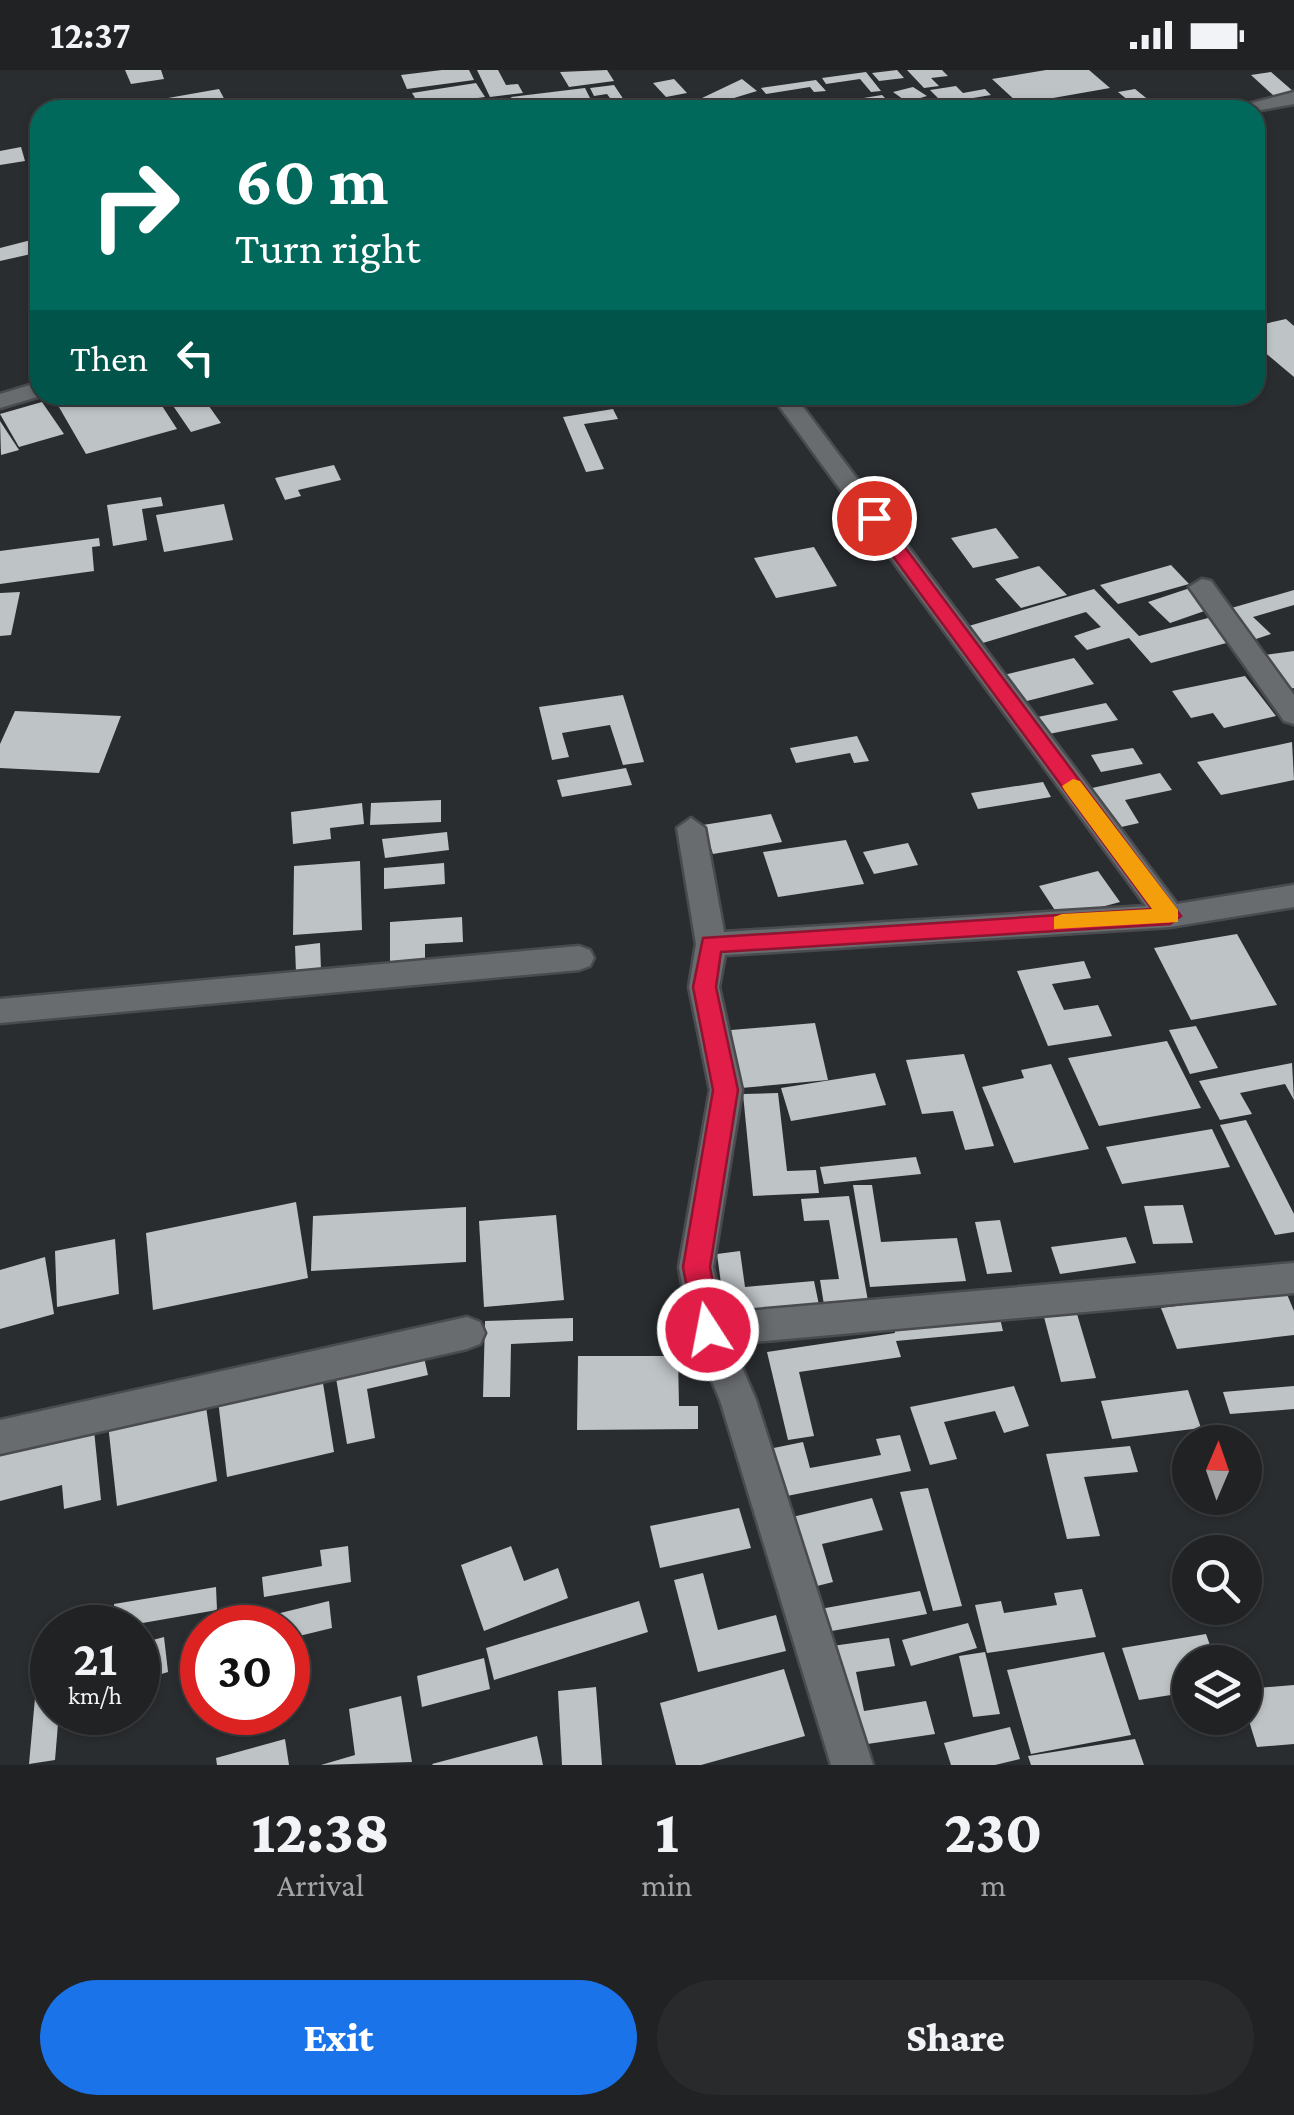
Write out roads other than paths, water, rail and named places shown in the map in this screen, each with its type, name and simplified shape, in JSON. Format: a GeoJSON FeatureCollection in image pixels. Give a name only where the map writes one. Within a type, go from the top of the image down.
{"type":"FeatureCollection","features":[{"type":"Feature","properties":{"kind":"street"},"geometry":{"type":"LineString","coordinates":[[1265,104],[1294,98]]}},
{"type":"Feature","properties":{"kind":"street"},"geometry":{"type":"LineString","coordinates":[[0,402],[30,393]]}},
{"type":"Feature","properties":{"kind":"street"},"geometry":{"type":"LineString","coordinates":[[789,405],[1170,916]]}},
{"type":"Feature","properties":{"kind":"street"},"geometry":{"type":"LineString","coordinates":[[1202,587],[1294,715]]}},
{"type":"Feature","properties":{"kind":"street"},"geometry":{"type":"LineString","coordinates":[[691,828],[711,944],[704,987],[726,1090],[696,1267],[708,1330],[738,1400],[852,1765]]}},
{"type":"Feature","properties":{"kind":"street"},"geometry":{"type":"LineString","coordinates":[[711,944],[1170,916],[1294,896]]}},
{"type":"Feature","properties":{"kind":"street"},"geometry":{"type":"LineString","coordinates":[[0,1011],[579,958]]}},
{"type":"Feature","properties":{"kind":"street"},"geometry":{"type":"LineString","coordinates":[[708,1330],[1294,1278]]}},
{"type":"Feature","properties":{"kind":"street"},"geometry":{"type":"LineString","coordinates":[[0,1437],[467,1333]]}}]}
